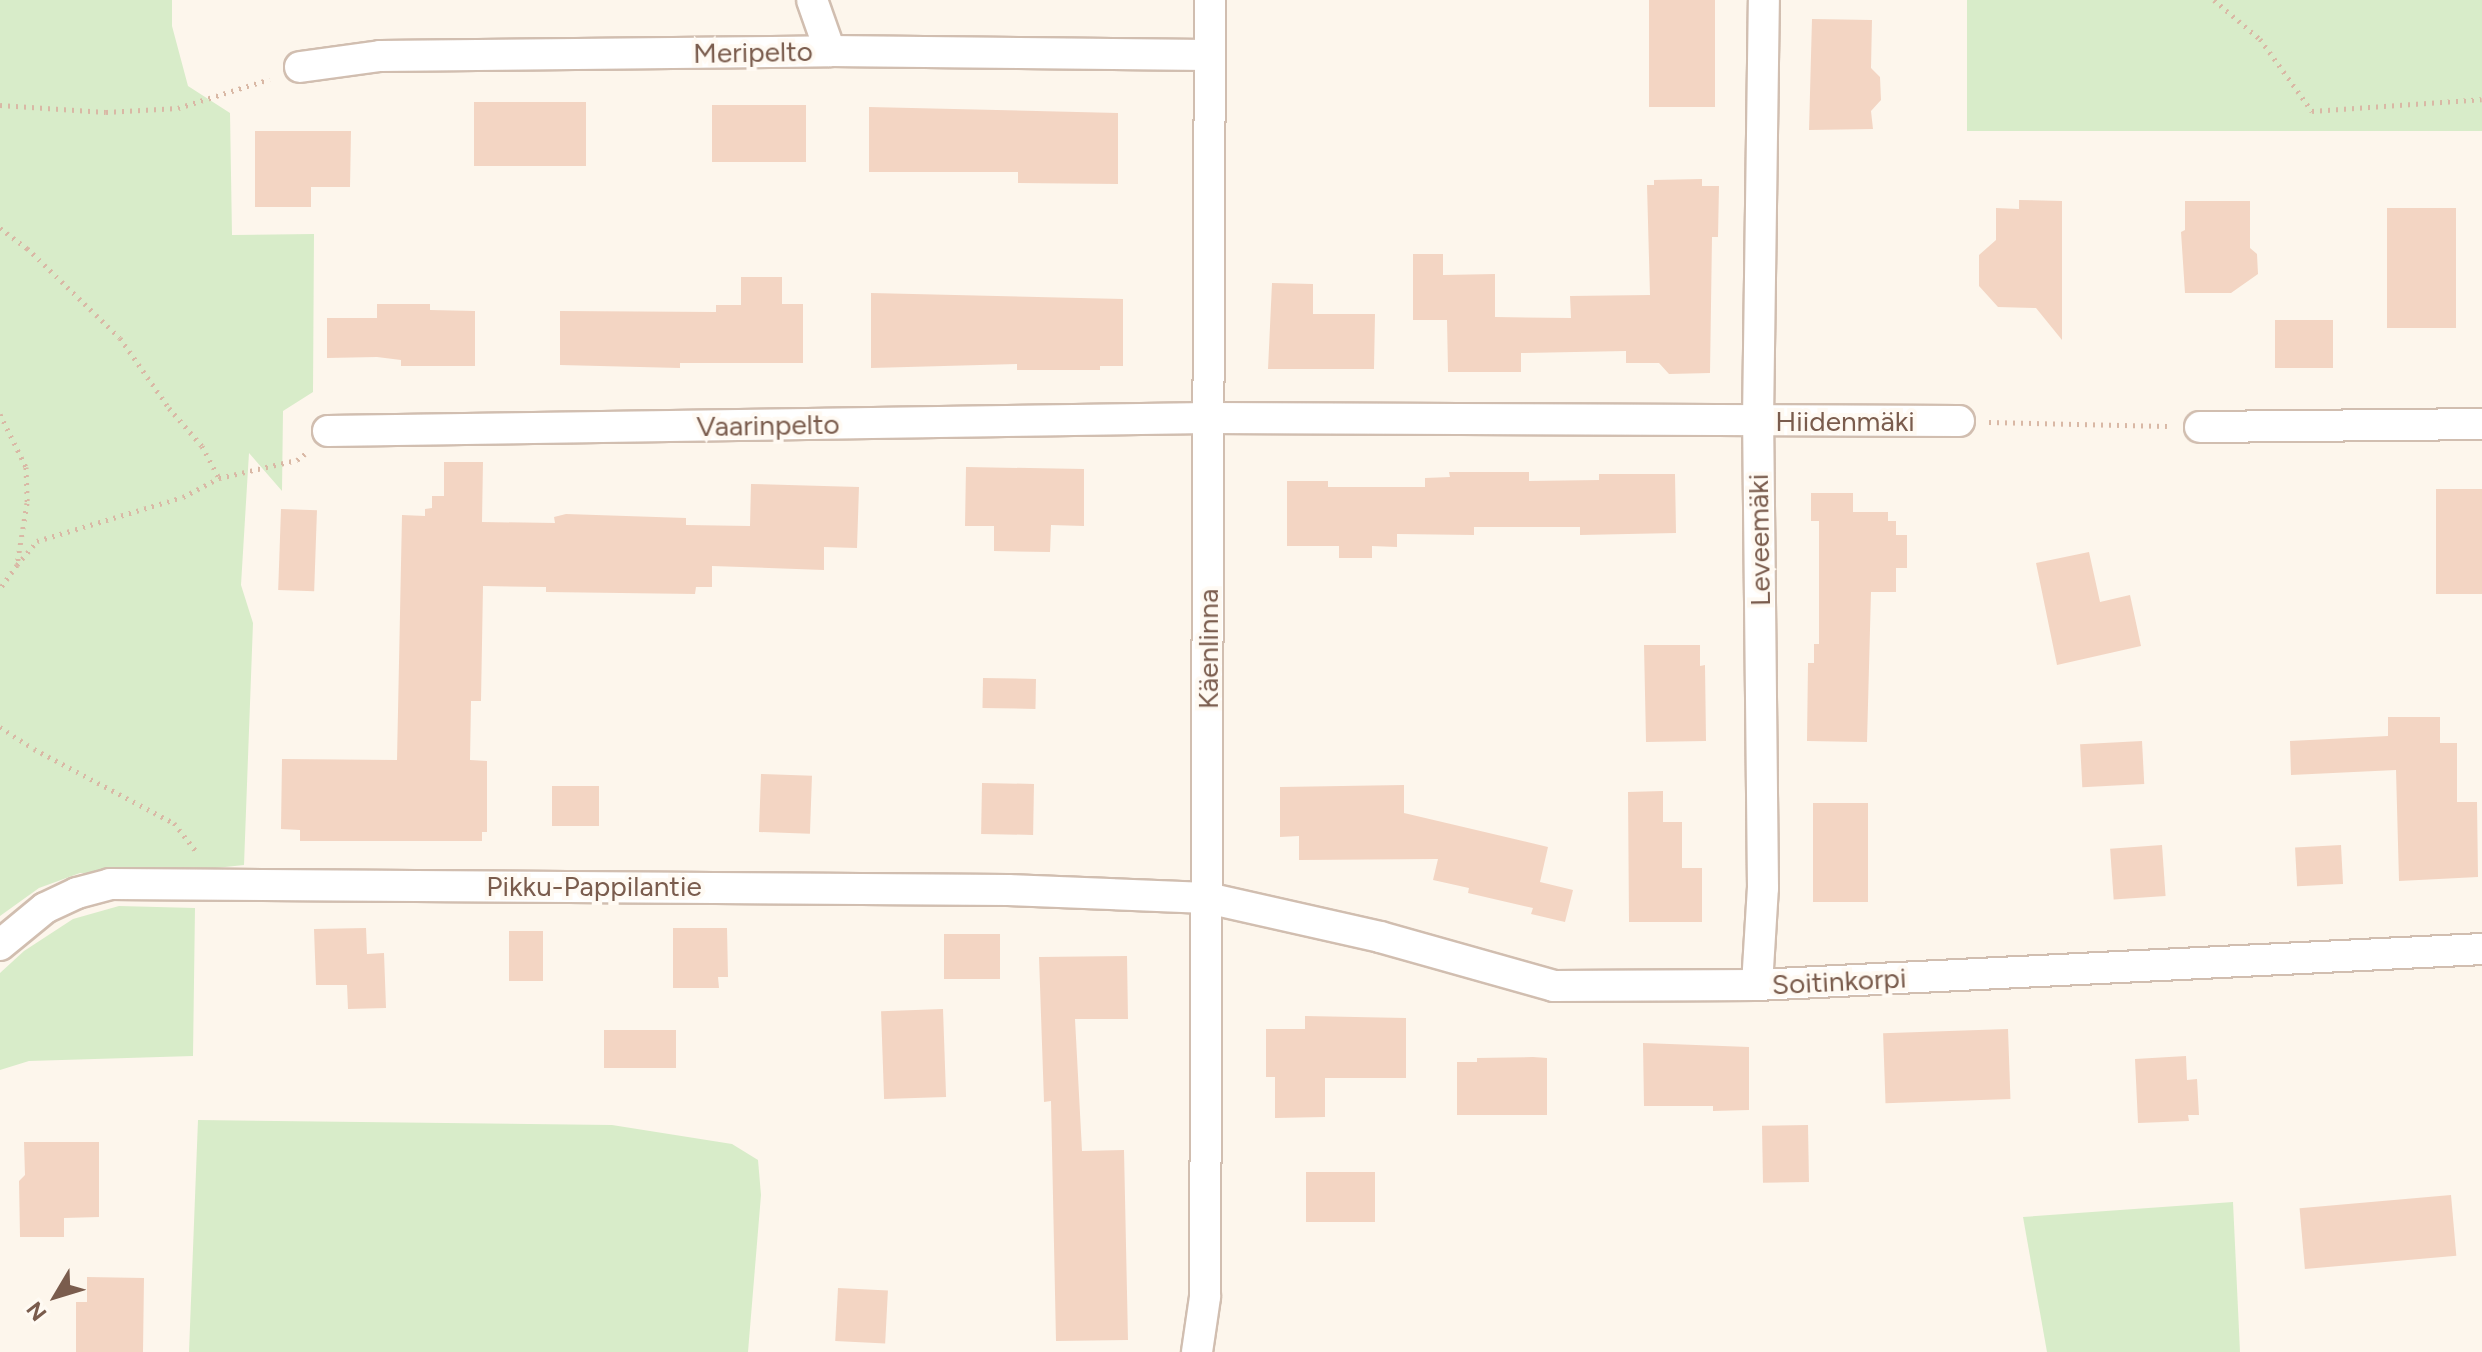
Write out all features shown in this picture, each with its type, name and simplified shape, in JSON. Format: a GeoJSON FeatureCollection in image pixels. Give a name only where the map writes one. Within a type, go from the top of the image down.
{"type":"FeatureCollection","features":[{"type":"Feature","properties":{"kind":"street"},"geometry":{"type":"LineString","coordinates":[[812,0],[830,51]]}},
{"type":"Feature","properties":{"kind":"street","name":"Käenlinna"},"geometry":{"type":"LineString","coordinates":[[1197,1352],[1205,1297],[1207,55],[1210,0]]}},
{"type":"Feature","properties":{"kind":"street","name":"Leveemäki"},"geometry":{"type":"LineString","coordinates":[[1757,985],[1763,888],[1758,421],[1764,0]]}},
{"type":"Feature","properties":{"kind":"street","name":"Meripelto"},"geometry":{"type":"LineString","coordinates":[[300,67],[380,56],[830,51],[1207,55]]}},
{"type":"Feature","properties":{"kind":"street","name":"Hiidenmäki"},"geometry":{"type":"LineString","coordinates":[[1208,418],[1959,421]]}},
{"type":"Feature","properties":{"kind":"street","name":"Vaarinpelto"},"geometry":{"type":"LineString","coordinates":[[328,431],[1208,418]]}},
{"type":"Feature","properties":{"kind":"street"},"geometry":{"type":"LineString","coordinates":[[2200,427],[2482,424]]}},
{"type":"Feature","properties":{"kind":"street","name":"Pikku-Pappilantie"},"geometry":{"type":"LineString","coordinates":[[0,945],[45,908],[77,893],[110,884],[1008,890],[1207,898]]}},
{"type":"Feature","properties":{"kind":"street","name":"Soitinkorpi"},"geometry":{"type":"LineString","coordinates":[[1207,898],[1380,937],[1554,986],[1757,985],[2482,949]]}},
{"type":"Feature","properties":{"kind":"path"},"geometry":{"type":"LineString","coordinates":[[2214,0],[2260,39],[2312,111],[2482,99]]}},
{"type":"Feature","properties":{"kind":"path"},"geometry":{"type":"LineString","coordinates":[[0,105],[106,112],[178,108],[244,89],[300,67]]}},
{"type":"Feature","properties":{"kind":"path"},"geometry":{"type":"LineString","coordinates":[[0,228],[27,248],[120,338],[169,408],[202,446],[219,478]]}},
{"type":"Feature","properties":{"kind":"path"},"geometry":{"type":"LineString","coordinates":[[0,414],[26,467],[27,503],[17,565]]}},
{"type":"Feature","properties":{"kind":"path"},"geometry":{"type":"LineString","coordinates":[[1959,421],[2200,427]]}},
{"type":"Feature","properties":{"kind":"path"},"geometry":{"type":"LineString","coordinates":[[0,588],[37,541],[183,497],[219,478],[297,460],[328,431]]}},
{"type":"Feature","properties":{"kind":"path"},"geometry":{"type":"LineString","coordinates":[[0,727],[34,749],[174,823],[222,884]]}},
{"type":"Feature","properties":{"kind":"green space"},"geometry":{"type":"Polygon","coordinates":[[[0,0],[172,0],[172,26],[188,86],[230,113],[232,235],[314,234],[313,392],[283,411],[282,491],[249,453],[241,585],[253,623],[244,865],[178,872],[80,873],[39,888],[0,916],[0,0]]]}},
{"type":"Feature","properties":{"kind":"green space"},"geometry":{"type":"Polygon","coordinates":[[[1967,0],[2482,0],[2482,131],[1967,131],[1967,0]]]}},
{"type":"Feature","properties":{"kind":"green space"},"geometry":{"type":"Polygon","coordinates":[[[119,906],[195,908],[193,1056],[29,1061],[0,1070],[0,973],[24,951],[73,919],[119,906]]]}},
{"type":"Feature","properties":{"kind":"green space"},"geometry":{"type":"Polygon","coordinates":[[[198,1120],[612,1125],[732,1144],[758,1160],[761,1195],[748,1352],[189,1352],[198,1120]]]}},
{"type":"Feature","properties":{"kind":"green space"},"geometry":{"type":"Polygon","coordinates":[[[2233,1202],[2240,1352],[2047,1352],[2023,1217],[2233,1202]]]}},
{"type":"Feature","properties":{"kind":"building"},"geometry":{"type":"Polygon","coordinates":[[[1649,0],[1715,0],[1715,107],[1649,107],[1649,0]]]}},
{"type":"Feature","properties":{"kind":"building"},"geometry":{"type":"Polygon","coordinates":[[[1812,19],[1872,20],[1871,68],[1880,77],[1881,100],[1871,111],[1873,129],[1809,130],[1812,19]]]}},
{"type":"Feature","properties":{"kind":"building"},"geometry":{"type":"Polygon","coordinates":[[[474,102],[586,102],[586,166],[474,166],[474,102]]]}},
{"type":"Feature","properties":{"kind":"building"},"geometry":{"type":"Polygon","coordinates":[[[712,105],[806,105],[806,162],[712,162],[712,105]]]}},
{"type":"Feature","properties":{"kind":"building"},"geometry":{"type":"Polygon","coordinates":[[[869,107],[1118,113],[1118,184],[1018,183],[1018,172],[869,172],[869,107]]]}},
{"type":"Feature","properties":{"kind":"building"},"geometry":{"type":"Polygon","coordinates":[[[255,131],[351,131],[350,187],[311,187],[311,207],[255,207],[255,131]]]}},
{"type":"Feature","properties":{"kind":"building"},"geometry":{"type":"Polygon","coordinates":[[[1702,179],[1702,186],[1719,186],[1718,237],[1712,237],[1710,373],[1669,374],[1659,363],[1626,363],[1626,351],[1521,353],[1521,372],[1448,372],[1447,320],[1413,320],[1413,254],[1443,254],[1443,275],[1495,274],[1495,317],[1571,318],[1570,296],[1650,295],[1647,185],[1654,185],[1654,180],[1702,179]]]}},
{"type":"Feature","properties":{"kind":"building"},"geometry":{"type":"Polygon","coordinates":[[[2019,200],[2062,201],[2062,340],[2036,308],[1998,307],[1979,286],[1979,255],[1996,240],[1996,208],[2019,209],[2019,200]]]}},
{"type":"Feature","properties":{"kind":"building"},"geometry":{"type":"Polygon","coordinates":[[[2185,201],[2250,201],[2250,248],[2257,254],[2258,274],[2231,293],[2185,293],[2181,232],[2185,230],[2185,201]]]}},
{"type":"Feature","properties":{"kind":"building"},"geometry":{"type":"Polygon","coordinates":[[[2387,208],[2456,208],[2456,328],[2387,328],[2387,208]]]}},
{"type":"Feature","properties":{"kind":"building"},"geometry":{"type":"Polygon","coordinates":[[[741,277],[782,277],[782,304],[803,304],[803,363],[680,363],[680,368],[560,365],[560,311],[716,312],[716,305],[741,305],[741,277]]]}},
{"type":"Feature","properties":{"kind":"building"},"geometry":{"type":"Polygon","coordinates":[[[1272,283],[1313,284],[1313,314],[1375,314],[1374,369],[1268,369],[1272,283]]]}},
{"type":"Feature","properties":{"kind":"building"},"geometry":{"type":"Polygon","coordinates":[[[871,293],[1123,299],[1123,366],[1100,366],[1100,370],[1017,370],[1017,364],[871,368],[871,293]]]}},
{"type":"Feature","properties":{"kind":"building"},"geometry":{"type":"Polygon","coordinates":[[[377,304],[430,304],[430,310],[475,311],[475,366],[401,366],[401,360],[377,357],[327,358],[327,318],[377,318],[377,304]]]}},
{"type":"Feature","properties":{"kind":"building"},"geometry":{"type":"Polygon","coordinates":[[[2275,320],[2333,320],[2333,368],[2275,368],[2275,320]]]}},
{"type":"Feature","properties":{"kind":"building"},"geometry":{"type":"Polygon","coordinates":[[[444,462],[483,462],[482,522],[555,523],[554,517],[566,514],[686,518],[686,525],[750,526],[751,484],[859,487],[857,548],[824,547],[824,570],[712,566],[712,587],[696,587],[695,594],[546,592],[546,587],[483,586],[481,701],[471,701],[470,760],[487,761],[487,832],[482,832],[482,841],[300,841],[300,830],[281,829],[282,759],[397,760],[402,515],[425,516],[425,509],[432,508],[432,496],[444,496],[444,462]]]}},
{"type":"Feature","properties":{"kind":"building"},"geometry":{"type":"Polygon","coordinates":[[[966,467],[1084,469],[1084,526],[1051,525],[1050,552],[994,551],[994,526],[965,526],[966,467]]]}},
{"type":"Feature","properties":{"kind":"building"},"geometry":{"type":"Polygon","coordinates":[[[1449,472],[1529,472],[1529,481],[1599,480],[1599,474],[1675,474],[1676,533],[1580,535],[1580,527],[1474,527],[1474,535],[1397,534],[1397,547],[1372,546],[1372,558],[1339,558],[1339,546],[1287,546],[1287,481],[1328,481],[1328,487],[1425,487],[1425,478],[1450,477],[1449,472]]]}},
{"type":"Feature","properties":{"kind":"building"},"geometry":{"type":"Polygon","coordinates":[[[2436,489],[2482,489],[2482,594],[2436,594],[2436,489]]]}},
{"type":"Feature","properties":{"kind":"building"},"geometry":{"type":"Polygon","coordinates":[[[1811,493],[1853,493],[1853,512],[1888,512],[1888,521],[1896,521],[1896,535],[1907,535],[1907,568],[1896,568],[1896,592],[1871,592],[1867,742],[1807,741],[1808,663],[1814,663],[1814,644],[1819,644],[1819,521],[1811,521],[1811,493]]]}},
{"type":"Feature","properties":{"kind":"building"},"geometry":{"type":"Polygon","coordinates":[[[281,509],[317,510],[314,591],[278,590],[281,509]]]}},
{"type":"Feature","properties":{"kind":"building"},"geometry":{"type":"Polygon","coordinates":[[[2089,552],[2100,602],[2130,595],[2141,646],[2057,665],[2036,563],[2089,552]]]}},
{"type":"Feature","properties":{"kind":"building"},"geometry":{"type":"Polygon","coordinates":[[[1644,645],[1700,645],[1700,666],[1705,665],[1706,741],[1646,742],[1644,645]]]}},
{"type":"Feature","properties":{"kind":"building"},"geometry":{"type":"Polygon","coordinates":[[[983,678],[1036,679],[1035,709],[982,708],[983,678]]]}},
{"type":"Feature","properties":{"kind":"building"},"geometry":{"type":"Polygon","coordinates":[[[2388,717],[2440,717],[2440,743],[2457,743],[2457,802],[2477,802],[2478,877],[2399,881],[2396,770],[2291,775],[2290,741],[2388,736],[2388,717]]]}},
{"type":"Feature","properties":{"kind":"building"},"geometry":{"type":"Polygon","coordinates":[[[2142,741],[2144,784],[2082,787],[2080,744],[2142,741]]]}},
{"type":"Feature","properties":{"kind":"building"},"geometry":{"type":"Polygon","coordinates":[[[761,774],[812,776],[810,834],[759,832],[761,774]]]}},
{"type":"Feature","properties":{"kind":"building"},"geometry":{"type":"Polygon","coordinates":[[[982,783],[1034,784],[1033,835],[981,834],[982,783]]]}},
{"type":"Feature","properties":{"kind":"building"},"geometry":{"type":"Polygon","coordinates":[[[1404,785],[1404,813],[1548,847],[1540,882],[1573,890],[1565,922],[1531,914],[1533,908],[1468,893],[1469,888],[1433,880],[1438,859],[1299,860],[1299,836],[1280,837],[1280,787],[1404,785]]]}},
{"type":"Feature","properties":{"kind":"building"},"geometry":{"type":"Polygon","coordinates":[[[552,786],[599,786],[599,826],[552,826],[552,786]]]}},
{"type":"Feature","properties":{"kind":"building"},"geometry":{"type":"Polygon","coordinates":[[[1663,791],[1663,822],[1682,822],[1682,868],[1702,868],[1702,922],[1629,922],[1628,792],[1663,791]]]}},
{"type":"Feature","properties":{"kind":"building"},"geometry":{"type":"Polygon","coordinates":[[[1813,803],[1868,803],[1868,902],[1813,902],[1813,803]]]}},
{"type":"Feature","properties":{"kind":"building"},"geometry":{"type":"Polygon","coordinates":[[[2162,845],[2166,896],[2114,900],[2110,849],[2162,845]]]}},
{"type":"Feature","properties":{"kind":"building"},"geometry":{"type":"Polygon","coordinates":[[[2341,845],[2343,884],[2297,886],[2295,847],[2341,845]]]}},
{"type":"Feature","properties":{"kind":"building"},"geometry":{"type":"Polygon","coordinates":[[[366,928],[367,954],[384,953],[386,1008],[348,1009],[347,985],[316,985],[314,929],[366,928]]]}},
{"type":"Feature","properties":{"kind":"building"},"geometry":{"type":"Polygon","coordinates":[[[673,928],[727,928],[728,977],[718,977],[719,988],[673,988],[673,928]]]}},
{"type":"Feature","properties":{"kind":"building"},"geometry":{"type":"Polygon","coordinates":[[[509,931],[543,931],[543,981],[509,981],[509,931]]]}},
{"type":"Feature","properties":{"kind":"building"},"geometry":{"type":"Polygon","coordinates":[[[944,934],[1000,934],[1000,979],[944,979],[944,934]]]}},
{"type":"Feature","properties":{"kind":"building"},"geometry":{"type":"Polygon","coordinates":[[[1127,956],[1128,1019],[1075,1019],[1082,1151],[1124,1150],[1128,1340],[1056,1341],[1051,1101],[1044,1102],[1039,957],[1127,956]]]}},
{"type":"Feature","properties":{"kind":"building"},"geometry":{"type":"Polygon","coordinates":[[[943,1009],[946,1097],[884,1099],[881,1011],[943,1009]]]}},
{"type":"Feature","properties":{"kind":"building"},"geometry":{"type":"Polygon","coordinates":[[[1305,1016],[1406,1018],[1406,1078],[1325,1078],[1325,1117],[1275,1118],[1275,1077],[1266,1077],[1266,1029],[1305,1029],[1305,1016]]]}},
{"type":"Feature","properties":{"kind":"building"},"geometry":{"type":"Polygon","coordinates":[[[2008,1029],[2010,1099],[1886,1103],[1883,1033],[2008,1029]]]}},
{"type":"Feature","properties":{"kind":"building"},"geometry":{"type":"Polygon","coordinates":[[[604,1030],[676,1030],[676,1068],[604,1068],[604,1030]]]}},
{"type":"Feature","properties":{"kind":"building"},"geometry":{"type":"Polygon","coordinates":[[[1643,1043],[1749,1047],[1749,1110],[1713,1111],[1713,1106],[1644,1106],[1643,1043]]]}},
{"type":"Feature","properties":{"kind":"building"},"geometry":{"type":"Polygon","coordinates":[[[2186,1056],[2187,1080],[2197,1079],[2199,1115],[2188,1115],[2189,1121],[2138,1123],[2135,1059],[2186,1056]]]}},
{"type":"Feature","properties":{"kind":"building"},"geometry":{"type":"Polygon","coordinates":[[[1477,1058],[1547,1058],[1547,1115],[1457,1115],[1457,1062],[1477,1062],[1477,1058]]]}},
{"type":"Feature","properties":{"kind":"building"},"geometry":{"type":"Polygon","coordinates":[[[1808,1125],[1809,1182],[1763,1183],[1762,1126],[1808,1125]]]}},
{"type":"Feature","properties":{"kind":"building"},"geometry":{"type":"Polygon","coordinates":[[[24,1142],[99,1142],[99,1217],[64,1218],[64,1237],[20,1237],[19,1181],[25,1175],[24,1142]]]}},
{"type":"Feature","properties":{"kind":"building"},"geometry":{"type":"Polygon","coordinates":[[[1306,1172],[1375,1172],[1375,1222],[1306,1222],[1306,1172]]]}},
{"type":"Feature","properties":{"kind":"building"},"geometry":{"type":"Polygon","coordinates":[[[2451,1195],[2456,1256],[2305,1269],[2300,1208],[2451,1195]]]}},
{"type":"Feature","properties":{"kind":"building"},"geometry":{"type":"Polygon","coordinates":[[[87,1277],[144,1278],[143,1352],[76,1352],[76,1302],[87,1302],[87,1277]]]}},
{"type":"Feature","properties":{"kind":"building"},"geometry":{"type":"Polygon","coordinates":[[[838,1288],[888,1291],[885,1344],[835,1341],[838,1288]]]}}]}
